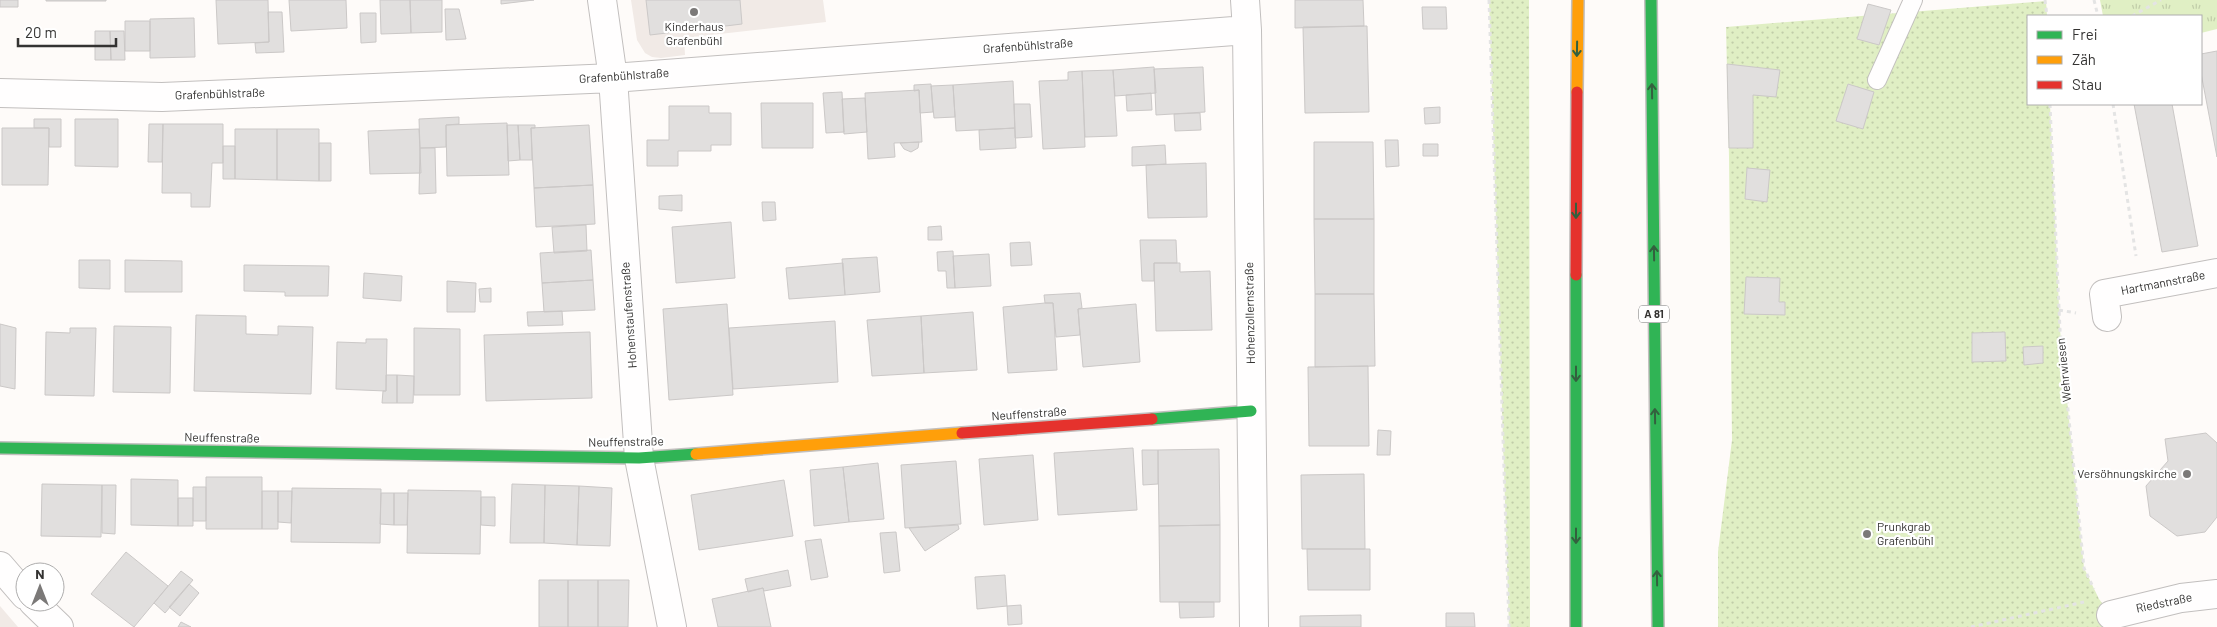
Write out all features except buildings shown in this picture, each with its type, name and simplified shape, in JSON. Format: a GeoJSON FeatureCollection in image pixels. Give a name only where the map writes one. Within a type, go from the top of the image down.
{"type":"FeatureCollection","features":[{"type":"Feature","properties":{"kind":"main road"},"geometry":{"type":"LineString","coordinates":[[1576,627],[1578,0]]}},
{"type":"Feature","properties":{"kind":"main road","name":"A 81"},"geometry":{"type":"LineString","coordinates":[[1651,0],[1658,627]]}},
{"type":"Feature","properties":{"kind":"main road","name":"Neuffenstraße"},"geometry":{"type":"LineString","coordinates":[[0,448],[639,458],[1251,411]]}},
{"type":"Feature","properties":{"kind":"street","name":"Hohenstaufenstraße"},"geometry":{"type":"LineString","coordinates":[[602,0],[613,78],[639,458],[672,627]]}},
{"type":"Feature","properties":{"kind":"street","name":"Hohenzollernstraße"},"geometry":{"type":"LineString","coordinates":[[1244,0],[1247,30],[1254,627]]}},
{"type":"Feature","properties":{"kind":"street","name":"Grafenbühlstraße"},"geometry":{"type":"LineString","coordinates":[[0,94],[162,97],[613,78],[1247,30]]}},
{"type":"Feature","properties":{"kind":"street","name":"Hartmannstraße"},"geometry":{"type":"LineString","coordinates":[[2107,317],[2104,294],[2217,273]]}},
{"type":"Feature","properties":{"kind":"street"},"geometry":{"type":"LineString","coordinates":[[0,566],[15,583]]}},
{"type":"Feature","properties":{"kind":"street","name":"Riedstraße"},"geometry":{"type":"LineString","coordinates":[[2105,607],[2217,594]]}},
{"type":"Feature","properties":{"kind":"street"},"geometry":{"type":"LineString","coordinates":[[43,612],[59,627]]}},
{"type":"Feature","properties":{"kind":"lane"},"geometry":{"type":"LineString","coordinates":[[1876,80],[1913,0]]}},
{"type":"Feature","properties":{"kind":"path"},"geometry":{"type":"LineString","coordinates":[[1488,0],[1509,627]]}},
{"type":"Feature","properties":{"kind":"path"},"geometry":{"type":"LineString","coordinates":[[2045,0],[2047,15]]}},
{"type":"Feature","properties":{"kind":"path"},"geometry":{"type":"LineString","coordinates":[[2094,0],[2098,15]]}},
{"type":"Feature","properties":{"kind":"path"},"geometry":{"type":"LineString","coordinates":[[2134,15],[2161,0]]}},
{"type":"Feature","properties":{"kind":"path","name":"Wehrwiesen"},"geometry":{"type":"LineString","coordinates":[[2050,105],[2060,340],[2084,568],[2105,607]]}},
{"type":"Feature","properties":{"kind":"path"},"geometry":{"type":"LineString","coordinates":[[2113,105],[2141,288]]}},
{"type":"Feature","properties":{"kind":"path"},"geometry":{"type":"LineString","coordinates":[[1971,627],[2105,607]]}},
{"type":"Feature","properties":{"kind":"shaded area"},"geometry":{"type":"Polygon","coordinates":[[[631,0],[823,0],[826,22],[684,38],[685,55],[661,58],[652,57],[645,53],[637,40],[631,0]]]}},
{"type":"Feature","properties":{"kind":"shaded area"},"geometry":{"type":"Polygon","coordinates":[[[0,606],[18,627],[0,627],[0,606]]]}},
{"type":"Feature","properties":{"kind":"green space"},"geometry":{"type":"Polygon","coordinates":[[[1489,0],[1529,0],[1530,627],[1509,627],[1489,0]]]}},
{"type":"Feature","properties":{"kind":"green space"},"geometry":{"type":"Polygon","coordinates":[[[2100,0],[2217,0],[2217,29],[2202,33],[2202,15],[2103,15],[2100,0]]]}},
{"type":"Feature","properties":{"kind":"green space"},"geometry":{"type":"Polygon","coordinates":[[[2046,1],[2047,15],[2027,15],[2027,105],[2050,105],[2060,330],[2084,568],[2099,599],[2111,615],[2113,627],[1718,627],[1718,552],[1732,440],[1726,27],[2046,1]]]}},
{"type":"Feature","properties":{"kind":"traffic: fast"},"geometry":{"type":"LineString","coordinates":[[1651,0],[1658,627]]}},
{"type":"Feature","properties":{"kind":"traffic: fast"},"geometry":{"type":"LineString","coordinates":[[1576,275],[1576,627]]}},
{"type":"Feature","properties":{"kind":"traffic: fast"},"geometry":{"type":"LineString","coordinates":[[1152,419],[1251,411]]}},
{"type":"Feature","properties":{"kind":"traffic: fast"},"geometry":{"type":"LineString","coordinates":[[0,448],[639,458],[696,454]]}},
{"type":"Feature","properties":{"kind":"traffic: slow"},"geometry":{"type":"LineString","coordinates":[[1577,92],[1578,0]]}},
{"type":"Feature","properties":{"kind":"traffic: slow"},"geometry":{"type":"LineString","coordinates":[[696,454],[962,433]]}},
{"type":"Feature","properties":{"kind":"traffic: jam"},"geometry":{"type":"LineString","coordinates":[[1576,275],[1577,92]]}},
{"type":"Feature","properties":{"kind":"traffic: jam"},"geometry":{"type":"LineString","coordinates":[[962,433],[1152,419]]}},
{"type":"Feature","properties":{"kind":"place","name":"Kinderhaus Grafenbühl"},"geometry":{"type":"Point","coordinates":[694,12]}},
{"type":"Feature","properties":{"kind":"place","name":"Versöhnungskirche"},"geometry":{"type":"Point","coordinates":[2187,474]}},
{"type":"Feature","properties":{"kind":"place","name":"Prunkgrab Grafenbühl"},"geometry":{"type":"Point","coordinates":[1867,534]}}]}
